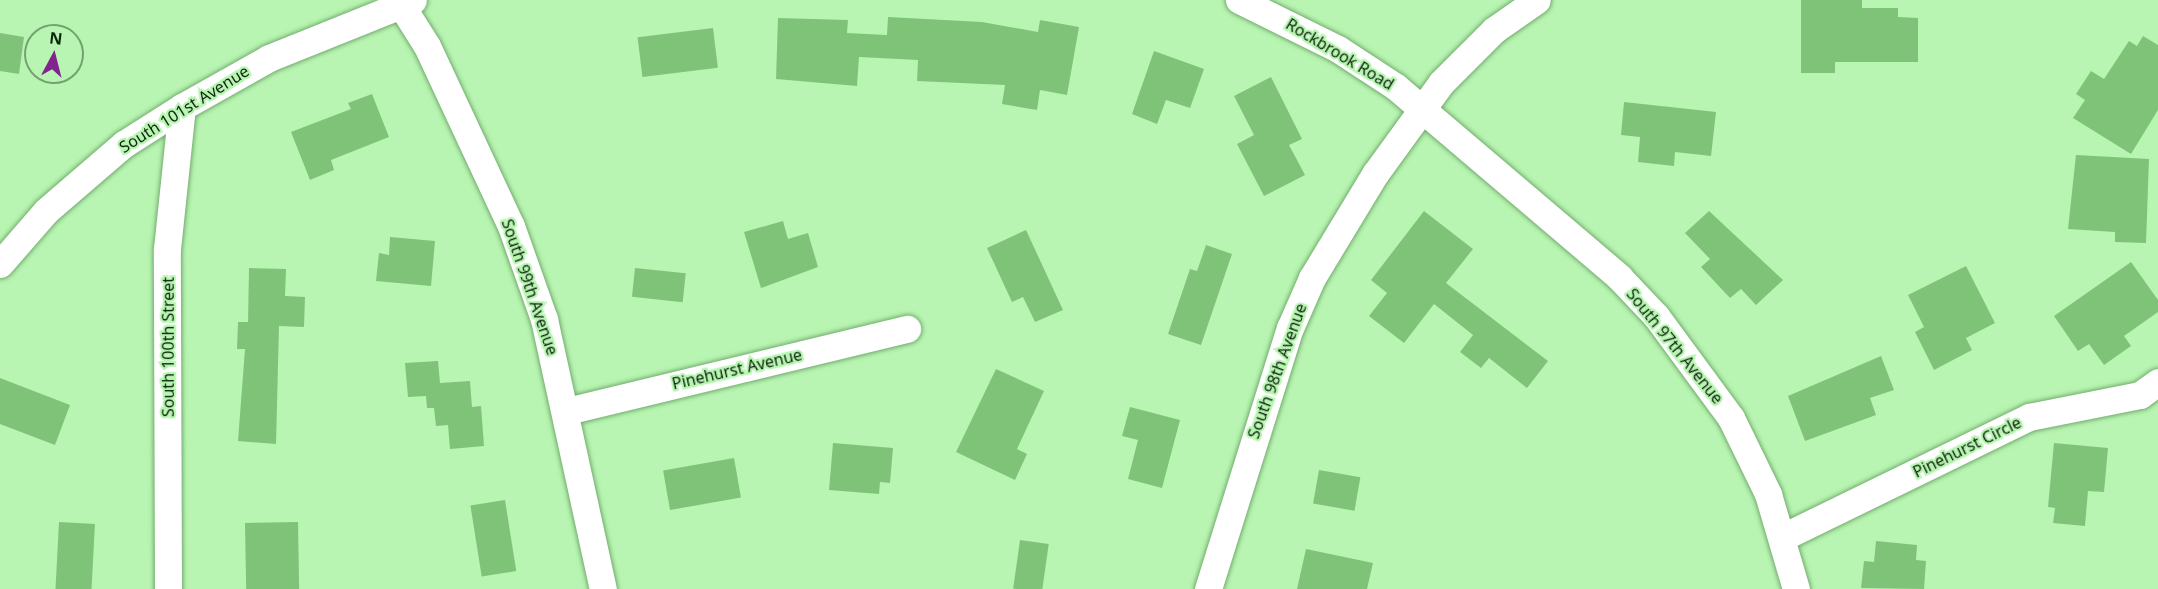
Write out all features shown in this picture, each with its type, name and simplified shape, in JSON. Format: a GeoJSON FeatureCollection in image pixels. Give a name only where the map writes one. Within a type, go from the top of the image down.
{"type":"FeatureCollection","features":[{"type":"Feature","properties":{"kind":"street","name":"Rockbrook Road"},"geometry":{"type":"LineString","coordinates":[[1239,0],[1338,49],[1423,109]]}},
{"type":"Feature","properties":{"kind":"street"},"geometry":{"type":"LineString","coordinates":[[1423,109],[1467,54],[1536,0]]}},
{"type":"Feature","properties":{"kind":"street","name":"South 101st Avenue"},"geometry":{"type":"LineString","coordinates":[[0,264],[46,211],[124,144],[182,107],[269,58],[404,2]]}},
{"type":"Feature","properties":{"kind":"street","name":"South 99th Avenue"},"geometry":{"type":"LineString","coordinates":[[404,2],[511,226],[544,319],[567,411],[603,589]]}},
{"type":"Feature","properties":{"kind":"street","name":"South 100th Street"},"geometry":{"type":"LineString","coordinates":[[168,589],[167,249],[182,107]]}},
{"type":"Feature","properties":{"kind":"street","name":"South 97th Avenue"},"geometry":{"type":"LineString","coordinates":[[1423,109],[1579,239],[1656,316],[1731,418],[1783,537],[1796,589]]}},
{"type":"Feature","properties":{"kind":"street","name":"South 98th Avenue"},"geometry":{"type":"LineString","coordinates":[[1208,589],[1290,328],[1342,226],[1423,109]]}},
{"type":"Feature","properties":{"kind":"street","name":"Pinehurst Avenue"},"geometry":{"type":"LineString","coordinates":[[567,411],[907,329]]}},
{"type":"Feature","properties":{"kind":"street","name":"Pinehurst Circle"},"geometry":{"type":"LineString","coordinates":[[1783,537],[2029,417],[2140,395],[2158,382]]}},
{"type":"Feature","properties":{"kind":"building"},"geometry":{"type":"Polygon","coordinates":[[[1801,0],[1862,0],[1862,8],[1898,8],[1898,17],[1918,18],[1918,62],[1835,62],[1835,73],[1801,73],[1801,0]]]}},
{"type":"Feature","properties":{"kind":"building"},"geometry":{"type":"Polygon","coordinates":[[[888,17],[982,22],[1038,32],[1040,20],[1079,27],[1067,95],[1040,90],[1037,110],[1002,104],[1005,85],[917,81],[918,60],[859,57],[857,86],[776,79],[778,18],[848,20],[847,33],[887,35],[888,17]]]}},
{"type":"Feature","properties":{"kind":"building"},"geometry":{"type":"Polygon","coordinates":[[[713,28],[718,68],[642,77],[638,37],[713,28]]]}},
{"type":"Feature","properties":{"kind":"building"},"geometry":{"type":"Polygon","coordinates":[[[0,33],[24,37],[19,74],[0,71],[0,33]]]}},
{"type":"Feature","properties":{"kind":"building"},"geometry":{"type":"Polygon","coordinates":[[[2143,36],[2158,45],[2158,110],[2131,154],[2073,118],[2085,100],[2076,94],[2091,71],[2104,79],[2129,41],[2137,46],[2143,36]]]}},
{"type":"Feature","properties":{"kind":"building"},"geometry":{"type":"Polygon","coordinates":[[[1154,51],[1204,69],[1190,108],[1166,100],[1157,124],[1132,114],[1154,51]]]}},
{"type":"Feature","properties":{"kind":"building"},"geometry":{"type":"Polygon","coordinates":[[[1271,77],[1302,139],[1289,145],[1305,175],[1264,196],[1237,144],[1254,135],[1234,96],[1271,77]]]}},
{"type":"Feature","properties":{"kind":"building"},"geometry":{"type":"Polygon","coordinates":[[[372,94],[389,137],[331,160],[334,170],[310,180],[291,132],[351,109],[348,103],[372,94]]]}},
{"type":"Feature","properties":{"kind":"building"},"geometry":{"type":"Polygon","coordinates":[[[1624,102],[1716,112],[1711,156],[1675,152],[1674,166],[1638,162],[1640,137],[1621,135],[1624,102]]]}},
{"type":"Feature","properties":{"kind":"building"},"geometry":{"type":"Polygon","coordinates":[[[2076,155],[2149,159],[2146,243],[2115,242],[2115,232],[2068,229],[2076,155]]]}},
{"type":"Feature","properties":{"kind":"building"},"geometry":{"type":"Polygon","coordinates":[[[1424,211],[1473,249],[1446,283],[1548,361],[1527,388],[1489,358],[1481,368],[1460,352],[1473,335],[1434,304],[1404,343],[1369,316],[1387,293],[1371,280],[1424,211]]]}},
{"type":"Feature","properties":{"kind":"building"},"geometry":{"type":"Polygon","coordinates":[[[1709,211],[1783,280],[1756,305],[1741,289],[1730,298],[1701,267],[1710,259],[1685,233],[1709,211]]]}},
{"type":"Feature","properties":{"kind":"building"},"geometry":{"type":"Polygon","coordinates":[[[783,221],[788,239],[808,233],[818,267],[761,288],[744,232],[783,221]]]}},
{"type":"Feature","properties":{"kind":"building"},"geometry":{"type":"Polygon","coordinates":[[[1026,230],[1063,310],[1035,322],[1023,297],[1012,302],[987,248],[1026,230]]]}},
{"type":"Feature","properties":{"kind":"building"},"geometry":{"type":"Polygon","coordinates":[[[390,237],[435,241],[431,286],[376,281],[379,253],[389,255],[390,237]]]}},
{"type":"Feature","properties":{"kind":"building"},"geometry":{"type":"Polygon","coordinates":[[[1206,245],[1232,254],[1201,345],[1168,334],[1190,269],[1197,271],[1206,245]]]}},
{"type":"Feature","properties":{"kind":"building"},"geometry":{"type":"Polygon","coordinates":[[[2131,262],[2158,300],[2158,312],[2124,336],[2131,346],[2104,365],[2089,344],[2078,351],[2054,316],[2131,262]]]}},
{"type":"Feature","properties":{"kind":"building"},"geometry":{"type":"Polygon","coordinates":[[[1966,266],[1995,323],[1966,338],[1972,350],[1934,370],[1915,332],[1924,327],[1908,295],[1966,266]]]}},
{"type":"Feature","properties":{"kind":"building"},"geometry":{"type":"Polygon","coordinates":[[[249,268],[286,269],[285,296],[305,297],[304,327],[279,326],[276,444],[238,441],[245,349],[237,349],[238,322],[248,322],[249,268]]]}},
{"type":"Feature","properties":{"kind":"building"},"geometry":{"type":"Polygon","coordinates":[[[635,268],[686,273],[683,302],[632,297],[635,268]]]}},
{"type":"Feature","properties":{"kind":"building"},"geometry":{"type":"Polygon","coordinates":[[[1881,356],[1894,390],[1870,398],[1876,415],[1805,441],[1788,396],[1881,356]]]}},
{"type":"Feature","properties":{"kind":"building"},"geometry":{"type":"Polygon","coordinates":[[[438,361],[440,383],[470,381],[472,407],[481,406],[484,446],[450,449],[448,425],[436,426],[434,408],[427,408],[426,396],[408,397],[405,363],[438,361]]]}},
{"type":"Feature","properties":{"kind":"building"},"geometry":{"type":"Polygon","coordinates":[[[996,369],[1044,391],[1017,449],[1027,454],[1015,480],[956,452],[996,369]]]}},
{"type":"Feature","properties":{"kind":"building"},"geometry":{"type":"Polygon","coordinates":[[[0,378],[70,405],[55,445],[0,424],[0,378]]]}},
{"type":"Feature","properties":{"kind":"building"},"geometry":{"type":"Polygon","coordinates":[[[1130,407],[1180,420],[1162,488],[1128,479],[1138,440],[1122,436],[1130,407]]]}},
{"type":"Feature","properties":{"kind":"building"},"geometry":{"type":"Polygon","coordinates":[[[833,443],[893,448],[890,483],[880,482],[879,494],[829,490],[833,443]]]}},
{"type":"Feature","properties":{"kind":"building"},"geometry":{"type":"Polygon","coordinates":[[[2054,443],[2108,448],[2104,492],[2088,491],[2085,526],[2053,523],[2055,508],[2048,507],[2054,443]]]}},
{"type":"Feature","properties":{"kind":"building"},"geometry":{"type":"Polygon","coordinates":[[[734,458],[741,497],[670,510],[663,471],[734,458]]]}},
{"type":"Feature","properties":{"kind":"building"},"geometry":{"type":"Polygon","coordinates":[[[1319,470],[1360,477],[1354,511],[1313,503],[1319,470]]]}},
{"type":"Feature","properties":{"kind":"building"},"geometry":{"type":"Polygon","coordinates":[[[505,500],[516,571],[482,577],[470,505],[505,500]]]}},
{"type":"Feature","properties":{"kind":"building"},"geometry":{"type":"Polygon","coordinates":[[[59,522],[95,524],[92,589],[55,589],[59,522]]]}},
{"type":"Feature","properties":{"kind":"building"},"geometry":{"type":"Polygon","coordinates":[[[298,522],[299,589],[246,589],[245,523],[298,522]]]}},
{"type":"Feature","properties":{"kind":"building"},"geometry":{"type":"Polygon","coordinates":[[[1020,540],[1049,544],[1042,589],[1013,589],[1020,540]]]}},
{"type":"Feature","properties":{"kind":"building"},"geometry":{"type":"Polygon","coordinates":[[[1876,541],[1917,545],[1916,560],[1926,561],[1924,589],[1861,588],[1864,561],[1874,562],[1876,541]]]}},
{"type":"Feature","properties":{"kind":"building"},"geometry":{"type":"Polygon","coordinates":[[[1306,549],[1373,563],[1367,589],[1297,589],[1306,549]]]}}]}
